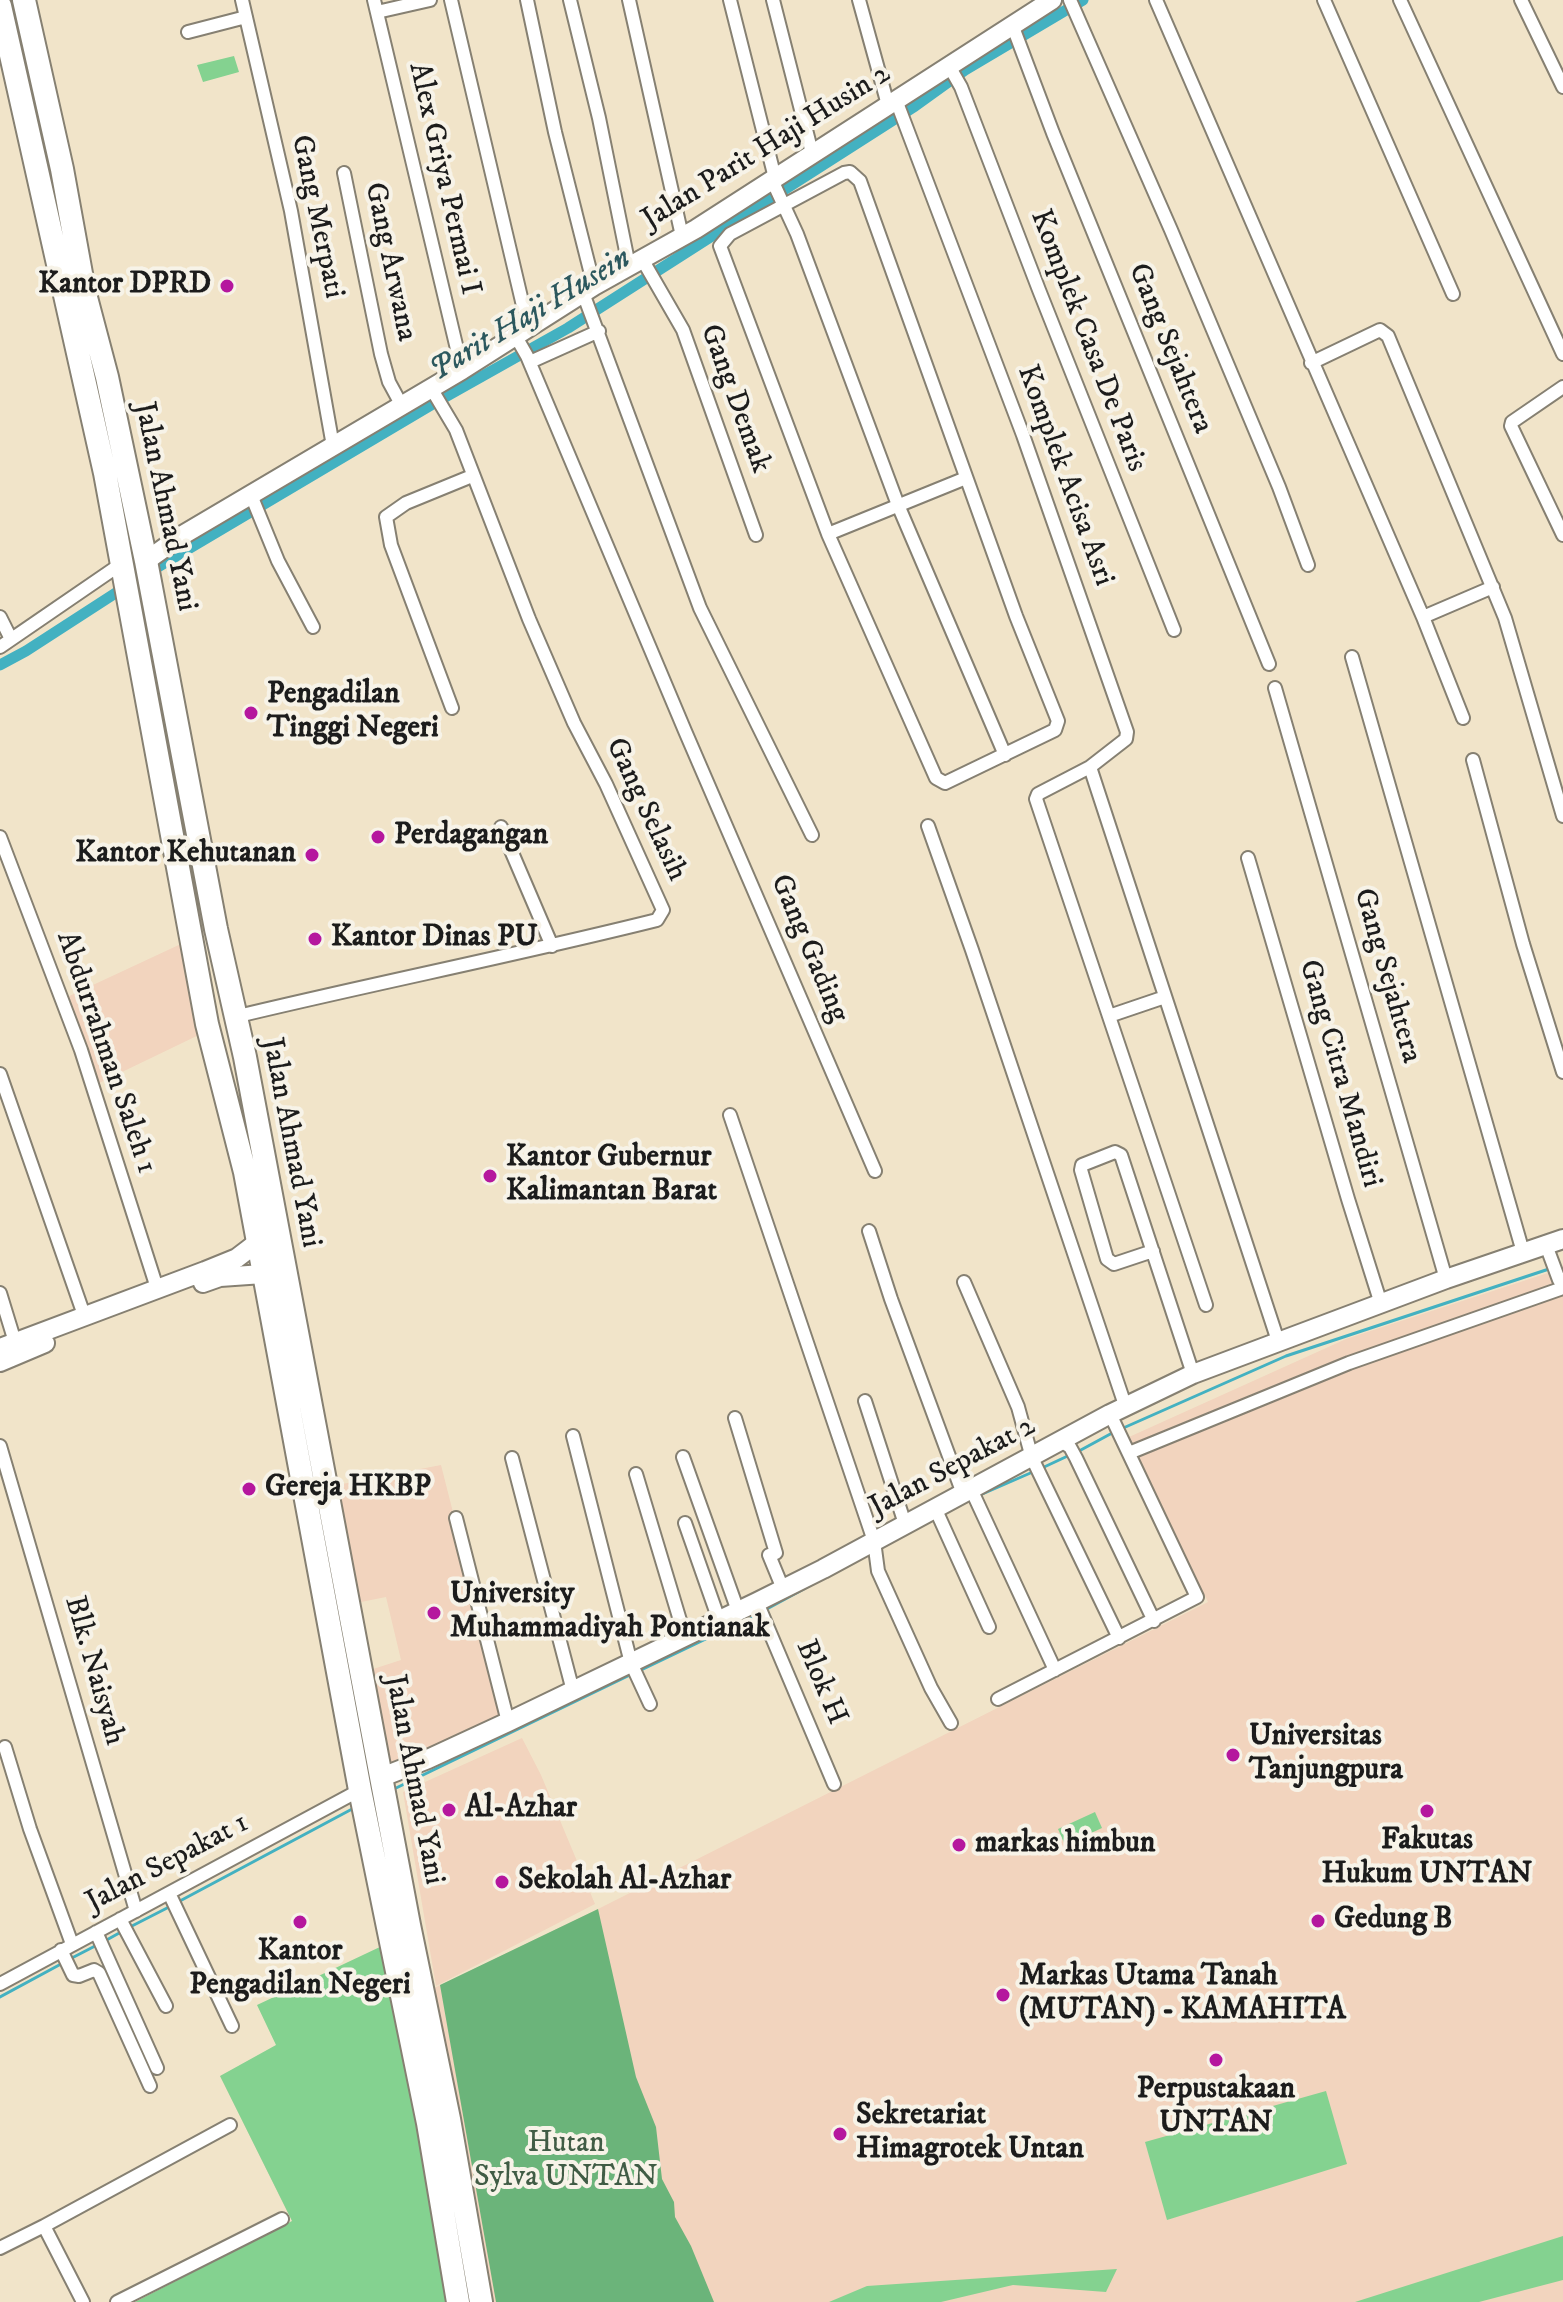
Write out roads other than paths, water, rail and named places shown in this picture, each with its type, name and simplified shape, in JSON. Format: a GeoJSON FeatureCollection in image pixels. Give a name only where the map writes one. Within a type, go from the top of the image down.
{"type":"FeatureCollection","features":[{"type":"Feature","properties":{"kind":"highway","name":"Jalan Ahmad Yani"},"geometry":{"type":"LineString","coordinates":[[24,0],[61,164],[84,290],[107,377],[148,570],[216,929],[250,1085],[458,2302]]}},
{"type":"Feature","properties":{"kind":"highway","name":"Jalan Ahmad Yani"},"geometry":{"type":"LineString","coordinates":[[0,6],[105,473],[207,1024],[245,1172],[263,1274],[355,1696]]}},
{"type":"Feature","properties":{"kind":"highway"},"geometry":{"type":"LineString","coordinates":[[36,169],[61,164]]}},
{"type":"Feature","properties":{"kind":"highway"},"geometry":{"type":"LineString","coordinates":[[190,935],[216,929]]}},
{"type":"Feature","properties":{"kind":"highway","name":"Jalan Ahmad Yani"},"geometry":{"type":"LineString","coordinates":[[373,1794],[449,2119],[481,2302]]}},
{"type":"Feature","properties":{"kind":"street","name":"Gang Merpati"},"geometry":{"type":"LineString","coordinates":[[242,0],[291,211],[333,446]]}},
{"type":"Feature","properties":{"kind":"street"},"geometry":{"type":"LineString","coordinates":[[375,6],[430,0]]}},
{"type":"Feature","properties":{"kind":"street","name":"Alex Griya Permai I"},"geometry":{"type":"LineString","coordinates":[[451,0],[521,335],[529,359]]}},
{"type":"Feature","properties":{"kind":"street"},"geometry":{"type":"LineString","coordinates":[[527,0],[589,299],[599,331],[700,608],[812,835]]}},
{"type":"Feature","properties":{"kind":"street","name":"Gang Demak"},"geometry":{"type":"LineString","coordinates":[[570,0],[639,264],[656,283],[683,330],[756,535]]}},
{"type":"Feature","properties":{"kind":"street"},"geometry":{"type":"LineString","coordinates":[[629,0],[682,236]]}},
{"type":"Feature","properties":{"kind":"street"},"geometry":{"type":"LineString","coordinates":[[730,0],[774,181],[898,505],[1005,755]]}},
{"type":"Feature","properties":{"kind":"street"},"geometry":{"type":"LineString","coordinates":[[773,0],[812,153]]}},
{"type":"Feature","properties":{"kind":"street"},"geometry":{"type":"LineString","coordinates":[[859,0],[894,104]]}},
{"type":"Feature","properties":{"kind":"street"},"geometry":{"type":"LineString","coordinates":[[1070,0],[1279,487],[1308,565]]}},
{"type":"Feature","properties":{"kind":"street"},"geometry":{"type":"LineString","coordinates":[[1156,0],[1423,617],[1463,718]]}},
{"type":"Feature","properties":{"kind":"street"},"geometry":{"type":"LineString","coordinates":[[1324,0],[1453,294]]}},
{"type":"Feature","properties":{"kind":"street"},"geometry":{"type":"LineString","coordinates":[[1400,0],[1563,354]]}},
{"type":"Feature","properties":{"kind":"street"},"geometry":{"type":"LineString","coordinates":[[1521,0],[1563,87]]}},
{"type":"Feature","properties":{"kind":"street","name":"Jalan Parit Haji Husin 2"},"geometry":{"type":"LineString","coordinates":[[148,570],[181,536],[402,406],[434,392],[462,370],[521,335],[589,299],[682,236],[774,181],[812,153],[1014,29],[1049,1]]}},
{"type":"Feature","properties":{"kind":"street","name":"Alex Griya Permai I"},"geometry":{"type":"LineString","coordinates":[[375,6],[462,370]]}},
{"type":"Feature","properties":{"kind":"street"},"geometry":{"type":"LineString","coordinates":[[188,32],[246,17]]}},
{"type":"Feature","properties":{"kind":"street","name":"Gang Sejahtera"},"geometry":{"type":"LineString","coordinates":[[1014,29],[1053,133],[1269,664]]}},
{"type":"Feature","properties":{"kind":"street","name":"Komplek Casa De Paris"},"geometry":{"type":"LineString","coordinates":[[951,69],[961,87],[1174,630]]}},
{"type":"Feature","properties":{"kind":"street","name":"Komplek Acisa Asri"},"geometry":{"type":"LineString","coordinates":[[894,104],[908,128],[1023,435],[1127,732],[1126,739],[1090,767],[1038,794],[1036,799],[1109,1016]]}},
{"type":"Feature","properties":{"kind":"street","name":"Gang Arwana"},"geometry":{"type":"LineString","coordinates":[[344,173],[381,354],[389,382],[402,406]]}},
{"type":"Feature","properties":{"kind":"street"},"geometry":{"type":"LineString","coordinates":[[844,173],[856,175],[966,478],[1058,721],[1055,730],[945,783],[936,778],[828,534],[720,246],[730,234],[784,201],[844,173]]}},
{"type":"Feature","properties":{"kind":"street"},"geometry":{"type":"LineString","coordinates":[[1311,363],[1380,330],[1388,336],[1505,618],[1563,816]]}},
{"type":"Feature","properties":{"kind":"street"},"geometry":{"type":"LineString","coordinates":[[529,359],[599,331]]}},
{"type":"Feature","properties":{"kind":"street","name":"Gang Gading"},"geometry":{"type":"LineString","coordinates":[[529,359],[875,1171]]}},
{"type":"Feature","properties":{"kind":"street"},"geometry":{"type":"LineString","coordinates":[[1563,387],[1512,422],[1511,430],[1563,535]]}},
{"type":"Feature","properties":{"kind":"street","name":"Gang Selasih"},"geometry":{"type":"LineString","coordinates":[[234,1017],[657,920],[663,910],[606,784],[574,723],[529,619],[460,440],[446,409],[434,392]]}},
{"type":"Feature","properties":{"kind":"street"},"geometry":{"type":"LineString","coordinates":[[452,708],[391,545],[386,517],[406,503],[472,476]]}},
{"type":"Feature","properties":{"kind":"street"},"geometry":{"type":"LineString","coordinates":[[828,534],[966,478]]}},
{"type":"Feature","properties":{"kind":"street"},"geometry":{"type":"LineString","coordinates":[[251,495],[278,561],[313,627]]}},
{"type":"Feature","properties":{"kind":"street"},"geometry":{"type":"LineString","coordinates":[[141,539],[181,536]]}},
{"type":"Feature","properties":{"kind":"street"},"geometry":{"type":"LineString","coordinates":[[0,617],[5,643],[124,579]]}},
{"type":"Feature","properties":{"kind":"street"},"geometry":{"type":"LineString","coordinates":[[1423,617],[1493,587]]}},
{"type":"Feature","properties":{"kind":"street"},"geometry":{"type":"LineString","coordinates":[[1352,657],[1523,1252]]}},
{"type":"Feature","properties":{"kind":"street","name":"Gang Sejahtera"},"geometry":{"type":"LineString","coordinates":[[1275,688],[1446,1279]]}},
{"type":"Feature","properties":{"kind":"street"},"geometry":{"type":"LineString","coordinates":[[1473,760],[1523,944],[1563,1072]]}},
{"type":"Feature","properties":{"kind":"street"},"geometry":{"type":"LineString","coordinates":[[1090,767],[1278,1341]]}},
{"type":"Feature","properties":{"kind":"street"},"geometry":{"type":"LineString","coordinates":[[928,826],[992,1009],[1117,1420],[1129,1453],[1197,1597],[998,1699]]}},
{"type":"Feature","properties":{"kind":"street"},"geometry":{"type":"LineString","coordinates":[[501,827],[552,946]]}},
{"type":"Feature","properties":{"kind":"street","name":"Abdurrahman Saleh 1"},"geometry":{"type":"LineString","coordinates":[[0,837],[168,1288]]}},
{"type":"Feature","properties":{"kind":"street","name":"Gang Citra Mandiri"},"geometry":{"type":"LineString","coordinates":[[1248,858],[1381,1304]]}},
{"type":"Feature","properties":{"kind":"street"},"geometry":{"type":"LineString","coordinates":[[1165,997],[1109,1016],[1206,1305]]}},
{"type":"Feature","properties":{"kind":"street"},"geometry":{"type":"LineString","coordinates":[[0,1074],[84,1315]]}},
{"type":"Feature","properties":{"kind":"street"},"geometry":{"type":"LineString","coordinates":[[730,1115],[876,1552],[878,1571],[931,1688],[951,1723]]}},
{"type":"Feature","properties":{"kind":"street"},"geometry":{"type":"LineString","coordinates":[[1153,1251],[1114,1264],[1107,1259],[1082,1165],[1115,1152],[1121,1155],[1153,1251],[1193,1374]]}},
{"type":"Feature","properties":{"kind":"street"},"geometry":{"type":"LineString","coordinates":[[869,1231],[891,1299],[972,1496],[1055,1670]]}},
{"type":"Feature","properties":{"kind":"street"},"geometry":{"type":"LineString","coordinates":[[0,1362],[237,1258],[258,1242]]}},
{"type":"Feature","properties":{"kind":"street"},"geometry":{"type":"LineString","coordinates":[[1129,1453],[1560,1281],[1553,1247]]}},
{"type":"Feature","properties":{"kind":"street","name":"Jalan Sepakat 2"},"geometry":{"type":"LineString","coordinates":[[373,1794],[428,1759],[508,1722],[554,1707],[573,1691],[631,1674],[685,1637],[719,1620],[738,1611],[760,1609],[783,1589],[876,1552],[905,1524],[938,1514],[1033,1461],[1069,1449],[1193,1374],[1446,1279],[1523,1252],[1553,1247]]}},
{"type":"Feature","properties":{"kind":"street"},"geometry":{"type":"LineString","coordinates":[[0,1293],[8,1345],[84,1315],[168,1288],[220,1277],[263,1274]]}},
{"type":"Feature","properties":{"kind":"street"},"geometry":{"type":"LineString","coordinates":[[964,1282],[1018,1407],[1033,1461],[1119,1638]]}},
{"type":"Feature","properties":{"kind":"street"},"geometry":{"type":"LineString","coordinates":[[865,1401],[905,1524]]}},
{"type":"Feature","properties":{"kind":"street"},"geometry":{"type":"LineString","coordinates":[[735,1418],[776,1553],[769,1555],[783,1589]]}},
{"type":"Feature","properties":{"kind":"street"},"geometry":{"type":"LineString","coordinates":[[573,1436],[631,1674],[650,1704]]}},
{"type":"Feature","properties":{"kind":"street","name":"Blk. Naisyah"},"geometry":{"type":"LineString","coordinates":[[0,1446],[136,1911]]}},
{"type":"Feature","properties":{"kind":"street"},"geometry":{"type":"LineString","coordinates":[[1069,1449],[1154,1621]]}},
{"type":"Feature","properties":{"kind":"street"},"geometry":{"type":"LineString","coordinates":[[683,1457],[738,1611]]}},
{"type":"Feature","properties":{"kind":"street"},"geometry":{"type":"LineString","coordinates":[[512,1458],[573,1691]]}},
{"type":"Feature","properties":{"kind":"street"},"geometry":{"type":"LineString","coordinates":[[636,1474],[685,1637]]}},
{"type":"Feature","properties":{"kind":"street"},"geometry":{"type":"LineString","coordinates":[[938,1514],[989,1627]]}},
{"type":"Feature","properties":{"kind":"street"},"geometry":{"type":"LineString","coordinates":[[456,1518],[508,1722]]}},
{"type":"Feature","properties":{"kind":"street"},"geometry":{"type":"LineString","coordinates":[[685,1523],[719,1620]]}},
{"type":"Feature","properties":{"kind":"street","name":"Blok H"},"geometry":{"type":"LineString","coordinates":[[760,1609],[834,1784]]}},
{"type":"Feature","properties":{"kind":"street"},"geometry":{"type":"LineString","coordinates":[[5,1747],[67,1955],[76,1976],[94,1970],[99,1973],[150,2086]]}},
{"type":"Feature","properties":{"kind":"street","name":"Jalan Sepakat 1"},"geometry":{"type":"LineString","coordinates":[[0,1983],[126,1928],[136,1911],[171,1897],[373,1794]]}},
{"type":"Feature","properties":{"kind":"street"},"geometry":{"type":"LineString","coordinates":[[171,1897],[232,2026]]}},
{"type":"Feature","properties":{"kind":"street"},"geometry":{"type":"LineString","coordinates":[[126,1928],[166,2006]]}},
{"type":"Feature","properties":{"kind":"street"},"geometry":{"type":"LineString","coordinates":[[100,1941],[157,2068]]}},
{"type":"Feature","properties":{"kind":"street"},"geometry":{"type":"LineString","coordinates":[[0,2248],[230,2125]]}},
{"type":"Feature","properties":{"kind":"street"},"geometry":{"type":"LineString","coordinates":[[117,2302],[282,2219]]}},
{"type":"Feature","properties":{"kind":"street"},"geometry":{"type":"LineString","coordinates":[[44,2226],[83,2302]]}},
{"type":"Feature","properties":{"kind":"waterway","name":"Parit Haji Husein"},"geometry":{"type":"LineString","coordinates":[[146,574],[431,405],[568,328],[915,106],[965,70],[1083,0]]}},
{"type":"Feature","properties":{"kind":"waterway","name":"Parit Haji Husein"},"geometry":{"type":"LineString","coordinates":[[0,665],[128,585]]}},
{"type":"Feature","properties":{"kind":"waterway"},"geometry":{"type":"LineString","coordinates":[[1121,1429],[1286,1356],[1552,1268]]}},
{"type":"Feature","properties":{"kind":"waterway"},"geometry":{"type":"LineString","coordinates":[[1079,1451],[1114,1432]]}},
{"type":"Feature","properties":{"kind":"waterway"},"geometry":{"type":"LineString","coordinates":[[1042,1468],[1072,1454]]}},
{"type":"Feature","properties":{"kind":"waterway"},"geometry":{"type":"LineString","coordinates":[[980,1495],[1035,1471]]}},
{"type":"Feature","properties":{"kind":"waterway"},"geometry":{"type":"LineString","coordinates":[[765,1610],[811,1585]]}},
{"type":"Feature","properties":{"kind":"waterway"},"geometry":{"type":"LineString","coordinates":[[639,1671],[758,1614]]}},
{"type":"Feature","properties":{"kind":"waterway"},"geometry":{"type":"LineString","coordinates":[[394,1789],[632,1674]]}},
{"type":"Feature","properties":{"kind":"waterway"},"geometry":{"type":"LineString","coordinates":[[178,1902],[354,1808]]}},
{"type":"Feature","properties":{"kind":"waterway"},"geometry":{"type":"LineString","coordinates":[[128,1928],[171,1906]]}},
{"type":"Feature","properties":{"kind":"waterway"},"geometry":{"type":"LineString","coordinates":[[103,1942],[121,1932]]}},
{"type":"Feature","properties":{"kind":"waterway"},"geometry":{"type":"LineString","coordinates":[[68,1960],[97,1945]]}},
{"type":"Feature","properties":{"kind":"waterway"},"geometry":{"type":"LineString","coordinates":[[0,1997],[61,1964]]}},
{"type":"Feature","properties":{"kind":"place","name":"Kantor DPRD"},"geometry":{"type":"Point","coordinates":[227,286]}},
{"type":"Feature","properties":{"kind":"place","name":"Pengadilan Tinggi Negeri"},"geometry":{"type":"Point","coordinates":[251,713]}},
{"type":"Feature","properties":{"kind":"place","name":"Perdagangan"},"geometry":{"type":"Point","coordinates":[378,837]}},
{"type":"Feature","properties":{"kind":"place","name":"Kantor Kehutanan"},"geometry":{"type":"Point","coordinates":[312,855]}},
{"type":"Feature","properties":{"kind":"place","name":"Kantor Dinas PU"},"geometry":{"type":"Point","coordinates":[315,939]}},
{"type":"Feature","properties":{"kind":"place","name":"Kantor Gubernur Kalimantan Barat"},"geometry":{"type":"Point","coordinates":[490,1176]}},
{"type":"Feature","properties":{"kind":"place","name":"Gereja HKBP"},"geometry":{"type":"Point","coordinates":[249,1489]}},
{"type":"Feature","properties":{"kind":"place","name":"University Muhammadiyah Pontianak"},"geometry":{"type":"Point","coordinates":[434,1613]}},
{"type":"Feature","properties":{"kind":"place","name":"Universitas Tanjungpura"},"geometry":{"type":"Point","coordinates":[1233,1755]}},
{"type":"Feature","properties":{"kind":"place","name":"Al-Azhar"},"geometry":{"type":"Point","coordinates":[449,1810]}},
{"type":"Feature","properties":{"kind":"place","name":"Fakutas Hukum UNTAN"},"geometry":{"type":"Point","coordinates":[1427,1811]}},
{"type":"Feature","properties":{"kind":"place","name":"markas himbun"},"geometry":{"type":"Point","coordinates":[959,1845]}},
{"type":"Feature","properties":{"kind":"place","name":"Sekolah Al-Azhar"},"geometry":{"type":"Point","coordinates":[502,1882]}},
{"type":"Feature","properties":{"kind":"place","name":"Gedung B"},"geometry":{"type":"Point","coordinates":[1318,1921]}},
{"type":"Feature","properties":{"kind":"place","name":"Kantor Pengadilan Negeri"},"geometry":{"type":"Point","coordinates":[300,1922]}},
{"type":"Feature","properties":{"kind":"place","name":"Markas Utama Tanah (MUTAN) - KAMAHITA"},"geometry":{"type":"Point","coordinates":[1003,1995]}},
{"type":"Feature","properties":{"kind":"place","name":"Perpustakaan UNTAN"},"geometry":{"type":"Point","coordinates":[1216,2060]}},
{"type":"Feature","properties":{"kind":"place","name":"Sekretariat Himagrotek Untan"},"geometry":{"type":"Point","coordinates":[840,2134]}},
{"type":"Feature","properties":{"kind":"park label","name":"Hutan Sylva UNTAN"},"geometry":{"type":"Point","coordinates":[566,2162]}}]}
